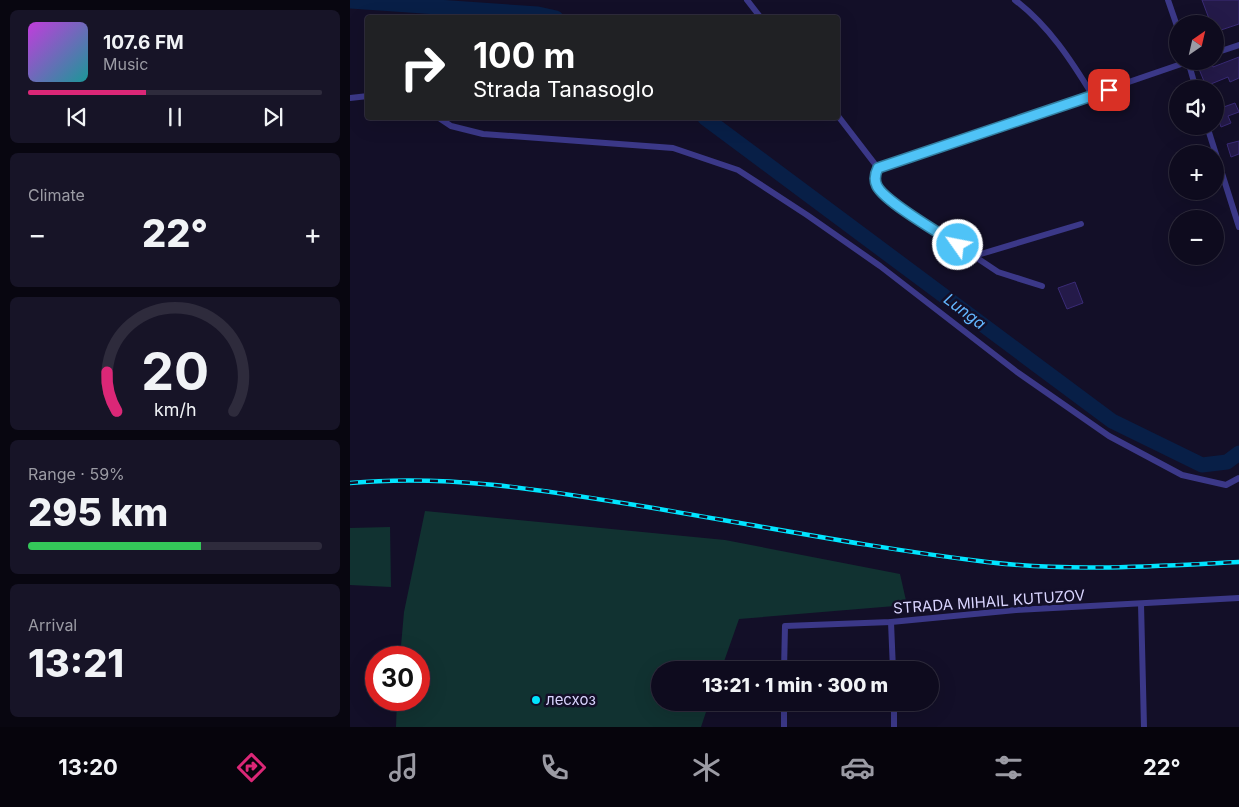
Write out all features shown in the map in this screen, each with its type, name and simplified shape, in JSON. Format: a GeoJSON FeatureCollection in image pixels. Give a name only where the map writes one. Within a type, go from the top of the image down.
{"type":"FeatureCollection","features":[{"type":"Feature","properties":{"kind":"street"},"geometry":{"type":"LineString","coordinates":[[747,0],[758,15]]}},
{"type":"Feature","properties":{"kind":"street"},"geometry":{"type":"LineString","coordinates":[[1016,0],[1031,12],[1064,50],[1093,96]]}},
{"type":"Feature","properties":{"kind":"street"},"geometry":{"type":"LineString","coordinates":[[1168,0],[1173,15]]}},
{"type":"Feature","properties":{"kind":"street"},"geometry":{"type":"LineString","coordinates":[[1224,50],[1239,45]]}},
{"type":"Feature","properties":{"kind":"street"},"geometry":{"type":"LineString","coordinates":[[1042,286],[998,272],[886,197],[876,185],[875,174],[878,168],[1093,96],[1169,68]]}},
{"type":"Feature","properties":{"kind":"street"},"geometry":{"type":"LineString","coordinates":[[350,98],[365,96]]}},
{"type":"Feature","properties":{"kind":"street"},"geometry":{"type":"LineString","coordinates":[[840,119],[878,168]]}},
{"type":"Feature","properties":{"kind":"street"},"geometry":{"type":"LineString","coordinates":[[442,120],[452,126],[483,134],[672,148],[738,170],[872,260],[1017,372],[1109,436],[1182,475],[1226,485],[1239,478]]}},
{"type":"Feature","properties":{"kind":"street"},"geometry":{"type":"LineString","coordinates":[[1210,135],[1239,227]]}},
{"type":"Feature","properties":{"kind":"street"},"geometry":{"type":"LineString","coordinates":[[974,256],[1081,224]]}},
{"type":"Feature","properties":{"kind":"street","name":"STRADA MIHAIL KUTUZOV"},"geometry":{"type":"LineString","coordinates":[[784,661],[784,626],[892,622],[1016,610],[1239,598]]}},
{"type":"Feature","properties":{"kind":"street"},"geometry":{"type":"LineString","coordinates":[[1141,604],[1144,727]]}},
{"type":"Feature","properties":{"kind":"street"},"geometry":{"type":"LineString","coordinates":[[892,622],[893,661]]}},
{"type":"Feature","properties":{"kind":"street"},"geometry":{"type":"LineString","coordinates":[[784,711],[784,727]]}},
{"type":"Feature","properties":{"kind":"street"},"geometry":{"type":"LineString","coordinates":[[894,711],[894,727]]}},
{"type":"Feature","properties":{"kind":"green space"},"geometry":{"type":"Polygon","coordinates":[[[425,511],[725,540],[900,574],[907,605],[739,619],[724,661],[651,661],[651,711],[706,711],[701,727],[396,727],[397,711],[430,711],[430,646],[401,646],[404,612],[425,511]]]}},
{"type":"Feature","properties":{"kind":"green space"},"geometry":{"type":"Polygon","coordinates":[[[390,527],[391,587],[350,585],[350,528],[390,527]]]}},
{"type":"Feature","properties":{"kind":"building"},"geometry":{"type":"Polygon","coordinates":[[[1202,0],[1239,0],[1239,24],[1224,29],[1224,15],[1208,15],[1202,0]]]}},
{"type":"Feature","properties":{"kind":"building"},"geometry":{"type":"Polygon","coordinates":[[[1239,57],[1239,78],[1230,82],[1228,77],[1221,80],[1204,80],[1199,70],[1224,70],[1224,63],[1239,57]]]}},
{"type":"Feature","properties":{"kind":"building"},"geometry":{"type":"Polygon","coordinates":[[[1235,103],[1239,112],[1228,116],[1231,123],[1224,126],[1224,107],[1235,103]]]}},
{"type":"Feature","properties":{"kind":"building"},"geometry":{"type":"Polygon","coordinates":[[[1239,141],[1239,154],[1231,157],[1227,144],[1239,141]]]}},
{"type":"Feature","properties":{"kind":"building"},"geometry":{"type":"Polygon","coordinates":[[[1075,282],[1083,303],[1067,309],[1058,288],[1075,282]]]}},
{"type":"Feature","properties":{"kind":"waterway","name":"Lunga"},"geometry":{"type":"LineString","coordinates":[[350,1],[542,15]]}},
{"type":"Feature","properties":{"kind":"waterway","name":"Lunga"},"geometry":{"type":"LineString","coordinates":[[708,120],[1112,421],[1202,465],[1227,462],[1239,453]]}},
{"type":"Feature","properties":{"kind":"railway"},"geometry":{"type":"LineString","coordinates":[[350,483],[387,481],[460,482],[532,489],[900,550],[1019,565],[1113,567],[1239,562]]}},
{"type":"Feature","properties":{"kind":"place","name":"лесхоз"},"geometry":{"type":"Point","coordinates":[536,700]}},
{"type":"Feature","properties":{"kind":"route"},"geometry":{"type":"LineString","coordinates":[[958,245],[886,197],[876,185],[875,174],[878,168],[1109,90]]}}]}
